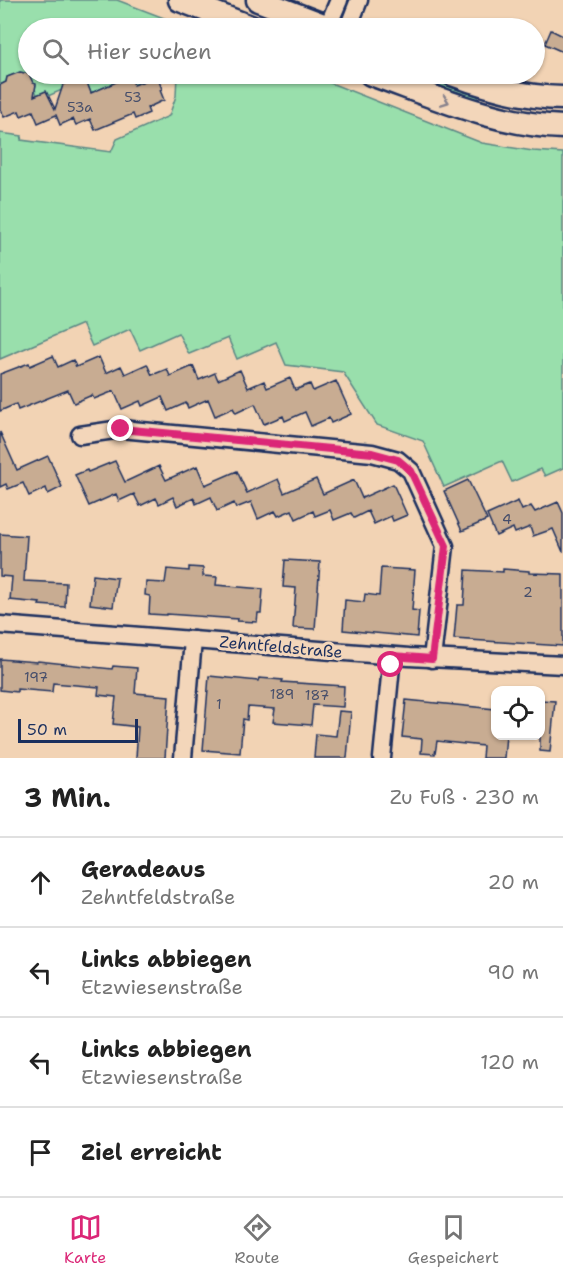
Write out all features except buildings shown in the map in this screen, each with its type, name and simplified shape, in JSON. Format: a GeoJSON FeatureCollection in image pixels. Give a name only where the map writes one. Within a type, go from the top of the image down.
{"type":"FeatureCollection","features":[{"type":"Feature","properties":{"kind":"main road"},"geometry":{"type":"LineString","coordinates":[[180,0],[228,18]]}},
{"type":"Feature","properties":{"kind":"main road"},"geometry":{"type":"LineString","coordinates":[[258,0],[306,18]]}},
{"type":"Feature","properties":{"kind":"main road"},"geometry":{"type":"LineString","coordinates":[[398,84],[507,120],[540,126],[563,127]]}},
{"type":"Feature","properties":{"kind":"main road"},"geometry":{"type":"LineString","coordinates":[[481,84],[529,95],[563,98]]}},
{"type":"Feature","properties":{"kind":"street"},"geometry":{"type":"LineString","coordinates":[[335,18],[339,0]]}},
{"type":"Feature","properties":{"kind":"street"},"geometry":{"type":"LineString","coordinates":[[342,18],[359,0]]}},
{"type":"Feature","properties":{"kind":"street"},"geometry":{"type":"LineString","coordinates":[[80,435],[121,429],[372,453],[398,460],[411,471],[446,546],[432,659]]}},
{"type":"Feature","properties":{"kind":"street","name":"Zehntfeldstraße"},"geometry":{"type":"LineString","coordinates":[[0,625],[432,659],[563,665]]}},
{"type":"Feature","properties":{"kind":"street"},"geometry":{"type":"LineString","coordinates":[[183,758],[193,640]]}},
{"type":"Feature","properties":{"kind":"street"},"geometry":{"type":"LineString","coordinates":[[382,758],[392,656]]}},
{"type":"Feature","properties":{"kind":"green space"},"geometry":{"type":"Polygon","coordinates":[[[0,0],[117,0],[164,18],[18,18],[18,73],[7,77],[6,82],[0,85],[0,0]]]}},
{"type":"Feature","properties":{"kind":"green space"},"geometry":{"type":"Polygon","coordinates":[[[34,84],[65,84],[62,90],[48,96],[37,95],[34,84]]]}},
{"type":"Feature","properties":{"kind":"green space"},"geometry":{"type":"Polygon","coordinates":[[[87,84],[112,84],[94,92],[90,91],[87,84]]]}},
{"type":"Feature","properties":{"kind":"green space"},"geometry":{"type":"Polygon","coordinates":[[[177,84],[333,84],[482,143],[563,153],[563,468],[545,476],[541,469],[512,482],[502,461],[444,487],[423,441],[377,425],[343,372],[286,365],[276,342],[237,359],[228,338],[189,354],[178,333],[140,350],[130,329],[92,346],[82,324],[0,359],[0,133],[22,136],[21,140],[111,152],[117,139],[169,116],[176,96],[177,84]]]}},
{"type":"Feature","properties":{"kind":"green space"},"geometry":{"type":"Polygon","coordinates":[[[425,84],[457,84],[480,92],[477,102],[425,84]]]}},
{"type":"Feature","properties":{"kind":"route"},"geometry":{"type":"LineString","coordinates":[[121,429],[372,453],[398,460],[411,471],[446,546],[432,659],[392,656],[391,665]]}}]}
